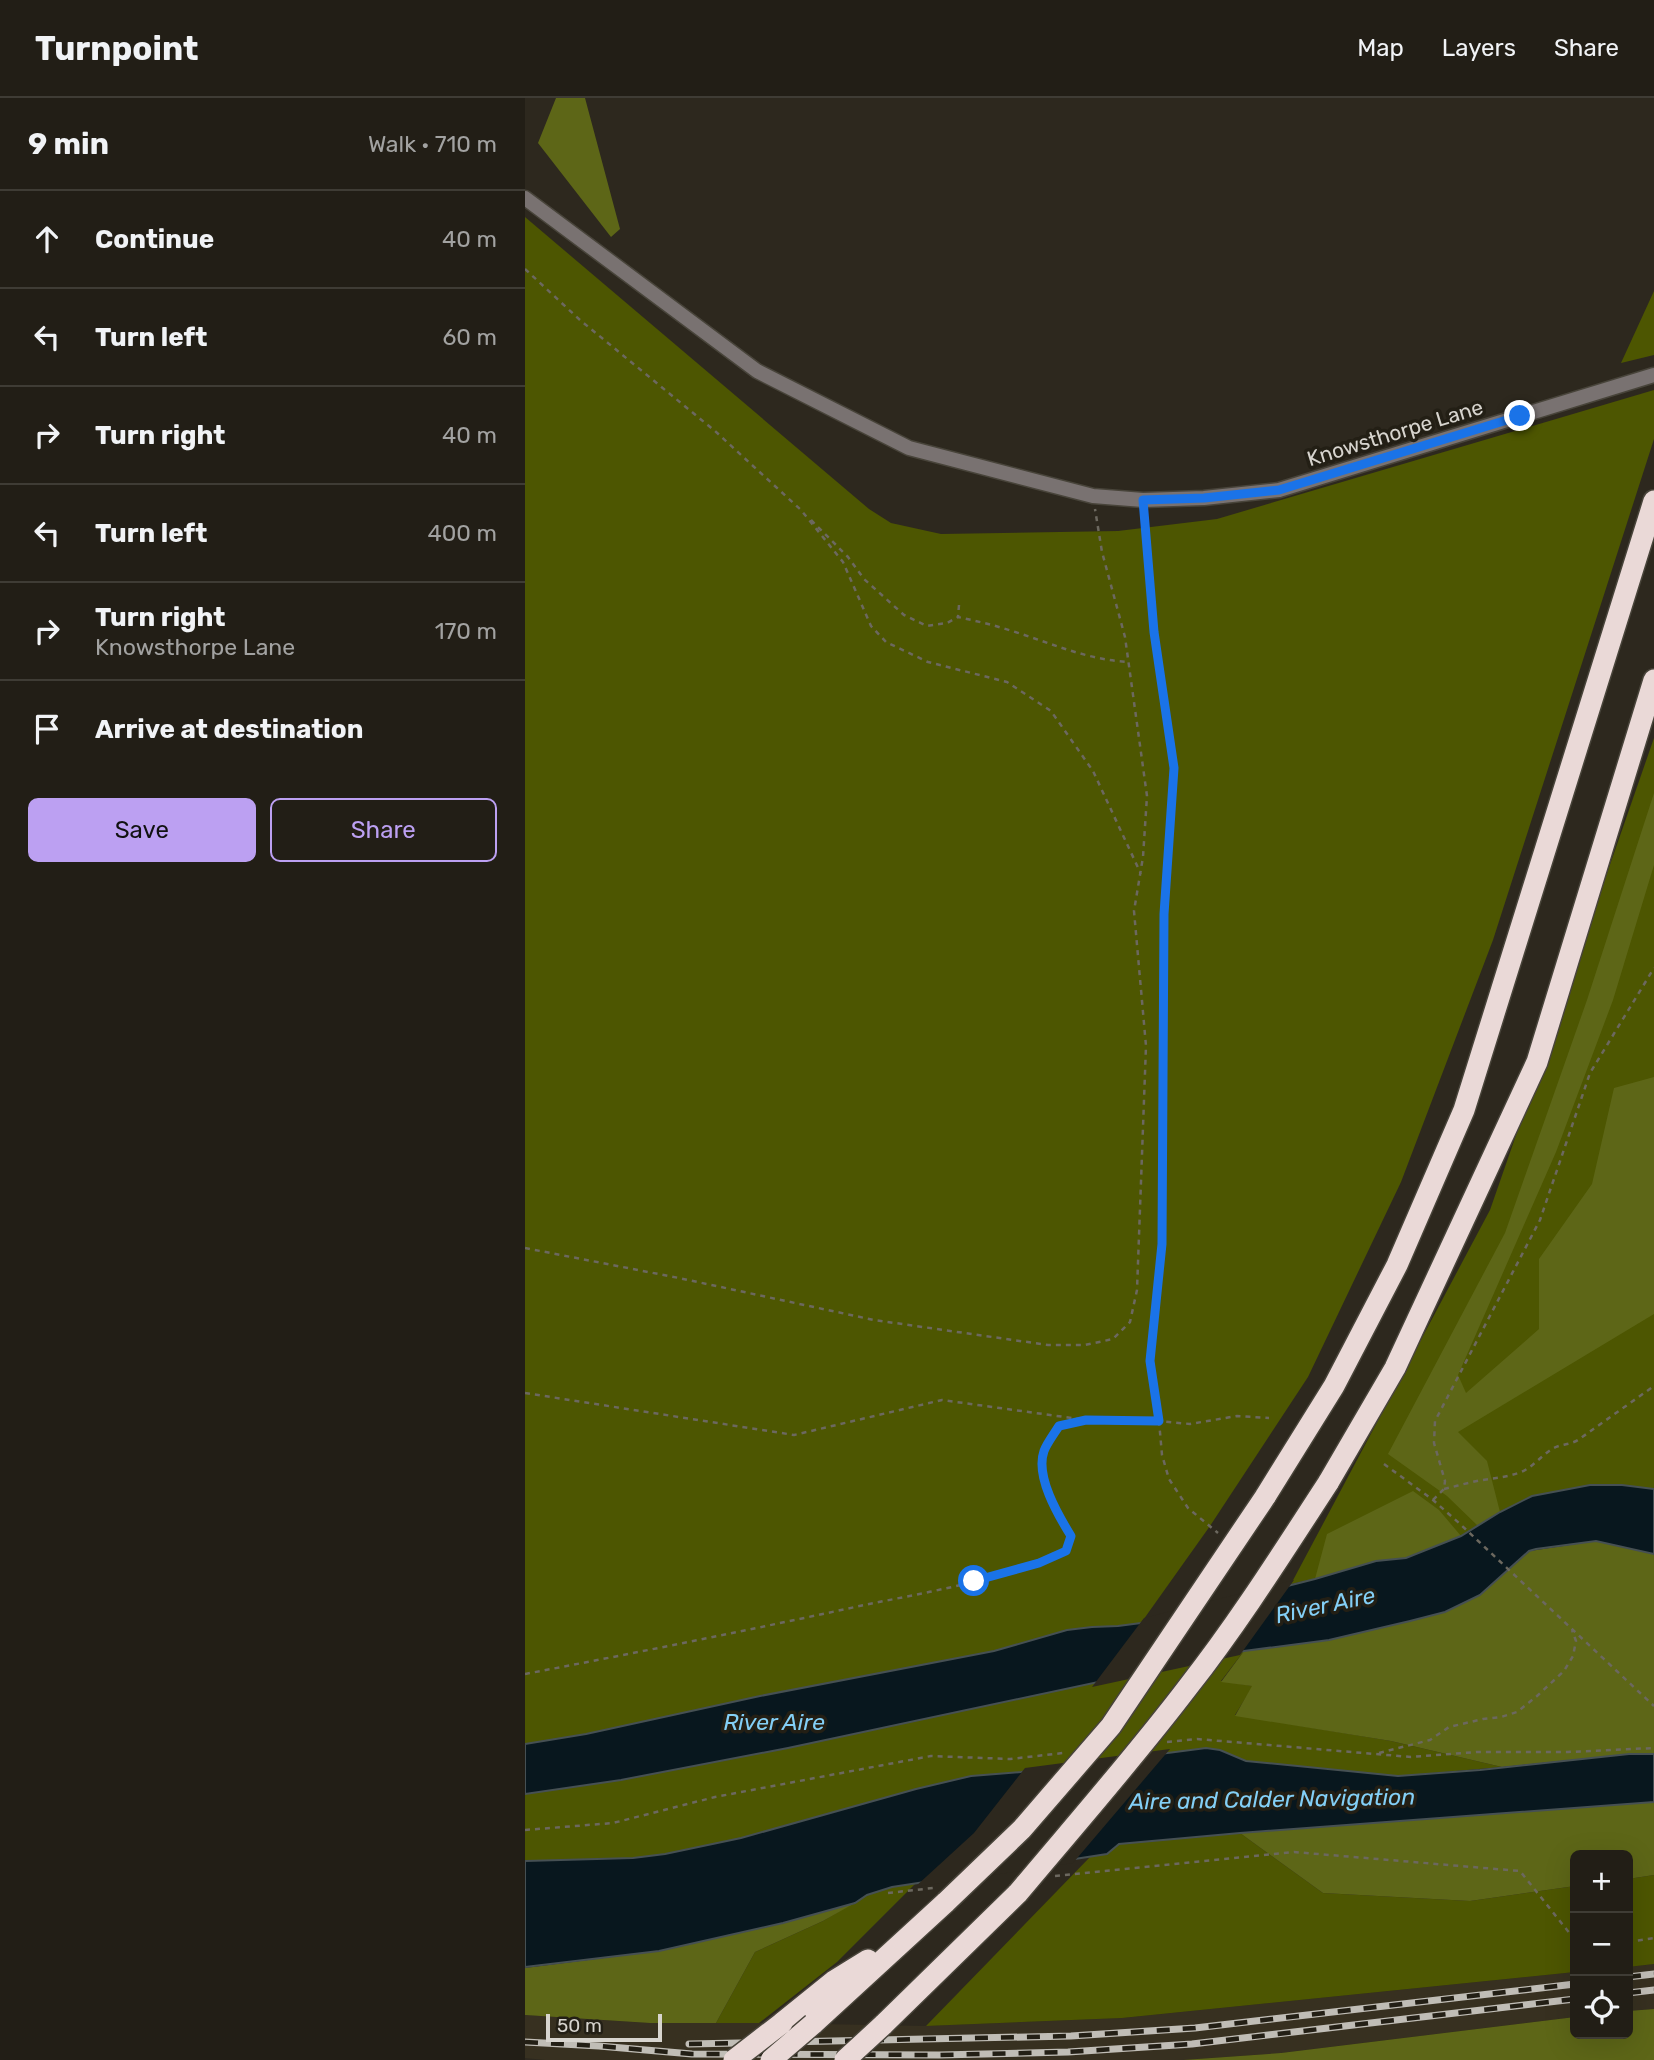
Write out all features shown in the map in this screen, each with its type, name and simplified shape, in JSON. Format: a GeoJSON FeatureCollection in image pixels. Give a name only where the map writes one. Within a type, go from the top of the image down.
{"type":"FeatureCollection","features":[{"type":"Feature","properties":{"kind":"highway"},"geometry":{"type":"LineString","coordinates":[[771,2060],[916,1931],[944,1894],[1022,1829],[1111,1726],[1265,1497],[1333,1385],[1397,1265],[1464,1110],[1654,501]]}},
{"type":"Feature","properties":{"kind":"highway"},"geometry":{"type":"LineString","coordinates":[[845,2060],[1018,1893],[1124,1769],[1252,1600],[1328,1483],[1395,1368],[1537,1062],[1654,680]]}},
{"type":"Feature","properties":{"kind":"highway"},"geometry":{"type":"LineString","coordinates":[[734,2060],[834,1982],[916,1931]]}},
{"type":"Feature","properties":{"kind":"street","name":"Knowsthorpe Lane"},"geometry":{"type":"LineString","coordinates":[[525,198],[757,371],[909,448],[1093,495],[1143,500],[1204,498],[1279,490],[1654,375]]}},
{"type":"Feature","properties":{"kind":"path"},"geometry":{"type":"LineString","coordinates":[[525,269],[580,320],[715,431],[801,510],[848,557],[865,579],[904,615],[927,626],[947,623],[958,617],[1012,631],[1067,651],[1111,661],[1129,662]]}},
{"type":"Feature","properties":{"kind":"path"},"geometry":{"type":"LineString","coordinates":[[525,1248],[887,1322],[1048,1345],[1085,1345],[1113,1339],[1130,1322],[1137,1290],[1146,1046],[1135,911],[1147,796],[1125,637],[1102,552],[1093,495]]}},
{"type":"Feature","properties":{"kind":"path"},"geometry":{"type":"LineString","coordinates":[[1143,500],[1154,632],[1174,768],[1164,914],[1162,1244],[1150,1361],[1162,1455],[1169,1479],[1188,1508],[1218,1533]]}},
{"type":"Feature","properties":{"kind":"path"},"geometry":{"type":"LineString","coordinates":[[801,510],[843,562],[871,626],[886,642],[928,662],[1007,682],[1051,712],[1093,771],[1140,874]]}},
{"type":"Feature","properties":{"kind":"path"},"geometry":{"type":"LineString","coordinates":[[958,617],[959,604]]}},
{"type":"Feature","properties":{"kind":"path"},"geometry":{"type":"LineString","coordinates":[[1444,1489],[1445,1481],[1434,1443],[1435,1421],[1540,1220],[1590,1073],[1654,968]]}},
{"type":"Feature","properties":{"kind":"path"},"geometry":{"type":"LineString","coordinates":[[1433,1500],[1444,1489],[1502,1478],[1522,1471],[1551,1450],[1578,1440],[1654,1386]]}},
{"type":"Feature","properties":{"kind":"path"},"geometry":{"type":"LineString","coordinates":[[525,1393],[794,1435],[942,1400],[1086,1420],[1190,1424],[1237,1416],[1269,1418]]}},
{"type":"Feature","properties":{"kind":"path"},"geometry":{"type":"LineString","coordinates":[[525,1674],[952,1587],[1039,1563],[1066,1551],[1071,1536],[1057,1514],[1044,1482],[1043,1453],[1059,1426],[1086,1420]]}},
{"type":"Feature","properties":{"kind":"path"},"geometry":{"type":"LineString","coordinates":[[1384,1464],[1459,1523],[1654,1706]]}},
{"type":"Feature","properties":{"kind":"path"},"geometry":{"type":"LineString","coordinates":[[1374,1754],[1430,1740],[1449,1727],[1517,1712],[1564,1671],[1573,1656],[1576,1641],[1570,1628]]}},
{"type":"Feature","properties":{"kind":"path"},"geometry":{"type":"LineString","coordinates":[[1050,1877],[1294,1852],[1520,1871],[1570,1934]]}},
{"type":"Feature","properties":{"kind":"path"},"geometry":{"type":"LineString","coordinates":[[888,1893],[944,1894]]}},
{"type":"Feature","properties":{"kind":"path"},"geometry":{"type":"LineString","coordinates":[[1633,1941],[1654,1938]]}},
{"type":"Feature","properties":{"kind":"shaded area"},"geometry":{"type":"Polygon","coordinates":[[[1654,1964],[1654,2009],[1633,2011],[1633,1966],[1654,1964]]]}},
{"type":"Feature","properties":{"kind":"shaded area"},"geometry":{"type":"Polygon","coordinates":[[[1570,1973],[1570,2018],[1281,2053],[1183,2060],[525,2058],[525,2015],[650,2023],[926,2026],[1122,2018],[1570,1973]]]}},
{"type":"Feature","properties":{"kind":"green space"},"geometry":{"type":"Polygon","coordinates":[[[556,98],[585,98],[620,229],[611,237],[538,143],[556,98]]]}},
{"type":"Feature","properties":{"kind":"green space"},"geometry":{"type":"Polygon","coordinates":[[[525,217],[869,509],[891,523],[941,534],[1118,531],[1217,519],[1654,390],[1654,439],[1493,940],[1401,1182],[1308,1377],[1210,1526],[1141,1623],[1067,1630],[994,1651],[525,1744],[525,217]]]}},
{"type":"Feature","properties":{"kind":"green space"},"geometry":{"type":"Polygon","coordinates":[[[1654,291],[1654,355],[1621,363],[1654,291]]]}},
{"type":"Feature","properties":{"kind":"green space"},"geometry":{"type":"Polygon","coordinates":[[[1654,738],[1654,1505],[1291,1584],[1490,1210],[1654,738]]]}},
{"type":"Feature","properties":{"kind":"green space"},"geometry":{"type":"Polygon","coordinates":[[[1654,793],[1654,865],[1613,1000],[1556,1152],[1458,1375],[1466,1393],[1539,1329],[1539,1259],[1592,1184],[1614,1088],[1654,1077],[1654,1314],[1458,1432],[1487,1461],[1500,1512],[1478,1526],[1447,1496],[1388,1454],[1505,1233],[1587,1000],[1654,793]]]}},
{"type":"Feature","properties":{"kind":"green space"},"geometry":{"type":"Polygon","coordinates":[[[1413,1491],[1439,1510],[1461,1536],[1406,1558],[1376,1561],[1315,1579],[1327,1534],[1413,1491]]]}},
{"type":"Feature","properties":{"kind":"green space"},"geometry":{"type":"Polygon","coordinates":[[[1596,1541],[1654,1554],[1654,1754],[1629,1754],[1502,1767],[1391,1741],[1235,1716],[1252,1686],[1221,1682],[1244,1651],[1329,1640],[1445,1612],[1480,1595],[1530,1551],[1596,1541]]]}},
{"type":"Feature","properties":{"kind":"green space"},"geometry":{"type":"Polygon","coordinates":[[[1244,1651],[1221,1681],[1253,1686],[1235,1715],[1391,1741],[1502,1767],[1398,1776],[1246,1761],[1220,1750],[1206,1748],[971,1776],[741,1838],[665,1854],[633,1858],[525,1861],[525,1794],[621,1780],[788,1748],[1244,1651]]]}},
{"type":"Feature","properties":{"kind":"green space"},"geometry":{"type":"Polygon","coordinates":[[[1654,1802],[1654,1875],[1633,1878],[1633,1850],[1570,1850],[1570,1887],[1470,1901],[1323,1893],[1240,1833],[1654,1802]]]}},
{"type":"Feature","properties":{"kind":"green space"},"geometry":{"type":"Polygon","coordinates":[[[1240,1833],[1323,1893],[1470,1901],[1570,1887],[1570,1973],[1122,2018],[926,2026],[1090,1857],[1107,1854],[1118,1844],[1240,1833]]]}},
{"type":"Feature","properties":{"kind":"green space"},"geometry":{"type":"Polygon","coordinates":[[[1654,1875],[1654,1964],[1633,1966],[1633,1878],[1654,1875]]]}},
{"type":"Feature","properties":{"kind":"green space"},"geometry":{"type":"Polygon","coordinates":[[[916,1883],[837,1962],[759,2023],[716,2023],[755,1952],[823,1921],[867,1895],[916,1883]]]}},
{"type":"Feature","properties":{"kind":"green space"},"geometry":{"type":"Polygon","coordinates":[[[855,1903],[755,1952],[716,2023],[650,2023],[525,2015],[525,1968],[659,1951],[783,1923],[855,1903]]]}},
{"type":"Feature","properties":{"kind":"green space"},"geometry":{"type":"Polygon","coordinates":[[[1654,2009],[1654,2060],[1183,2060],[1281,2053],[1570,2018],[1570,2039],[1633,2039],[1633,2011],[1654,2009]]]}},
{"type":"Feature","properties":{"kind":"water","name":"River Aire"},"geometry":{"type":"Polygon","coordinates":[[[1590,1485],[1654,1489],[1654,1554],[1596,1541],[1536,1549],[1529,1551],[1480,1595],[1445,1612],[1410,1621],[1329,1640],[1244,1651],[788,1748],[621,1780],[525,1794],[525,1744],[994,1651],[1067,1630],[1141,1623],[1376,1561],[1406,1558],[1461,1536],[1532,1496],[1590,1485]]]}},
{"type":"Feature","properties":{"kind":"water","name":"Aire and Calder Navigation"},"geometry":{"type":"Polygon","coordinates":[[[1206,1748],[1220,1750],[1246,1761],[1398,1776],[1629,1754],[1654,1754],[1654,1802],[1119,1844],[1107,1854],[892,1887],[867,1895],[855,1903],[783,1923],[659,1951],[525,1967],[525,1861],[633,1858],[665,1854],[741,1838],[971,1776],[1206,1748]]]}},
{"type":"Feature","properties":{"kind":"pier"},"geometry":{"type":"Polygon","coordinates":[[[1294,1580],[1240,1655],[1092,1687],[1144,1618],[1294,1580]]]}},
{"type":"Feature","properties":{"kind":"pier"},"geometry":{"type":"Polygon","coordinates":[[[1170,1749],[1073,1863],[915,1887],[974,1833],[1025,1768],[1170,1749]]]}},
{"type":"Feature","properties":{"kind":"railway"},"geometry":{"type":"LineString","coordinates":[[1633,1976],[1654,1974]]}},
{"type":"Feature","properties":{"kind":"railway"},"geometry":{"type":"LineString","coordinates":[[689,2044],[1071,2036],[1195,2028],[1570,1985]]}},
{"type":"Feature","properties":{"kind":"railway"},"geometry":{"type":"LineString","coordinates":[[1633,1992],[1654,1990]]}},
{"type":"Feature","properties":{"kind":"railway"},"geometry":{"type":"LineString","coordinates":[[525,2042],[692,2054],[939,2055],[1068,2052],[1192,2044],[1570,2000]]}},
{"type":"Feature","properties":{"kind":"route"},"geometry":{"type":"LineString","coordinates":[[974,1581],[1039,1563],[1066,1551],[1071,1536],[1057,1514],[1044,1482],[1043,1453],[1059,1426],[1086,1420],[1159,1421],[1150,1361],[1162,1244],[1164,914],[1174,768],[1154,632],[1143,500],[1204,498],[1279,490],[1520,416]]}}]}
